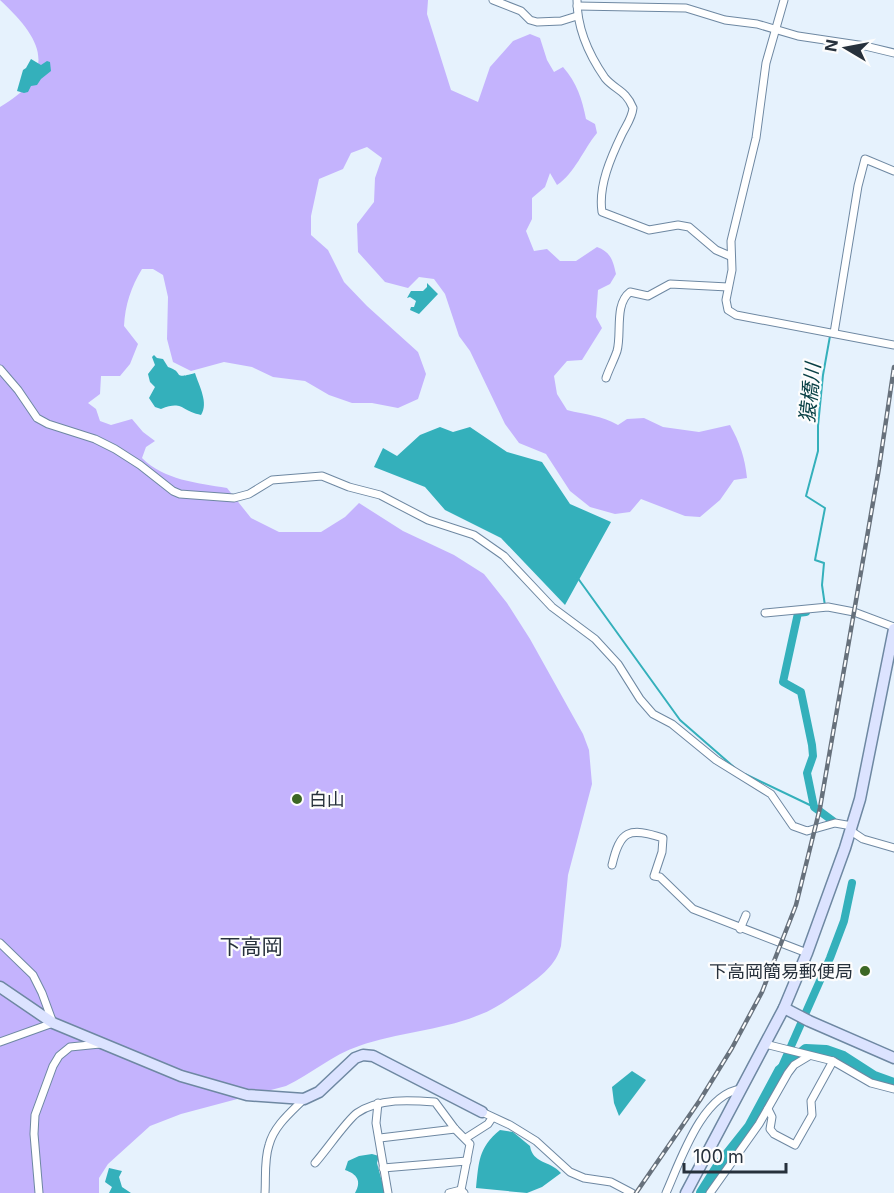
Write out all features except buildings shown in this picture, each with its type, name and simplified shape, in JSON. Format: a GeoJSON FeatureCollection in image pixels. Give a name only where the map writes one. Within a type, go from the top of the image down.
{"type":"FeatureCollection","features":[{"type":"Feature","properties":{"kind":"street"},"geometry":{"type":"LineString","coordinates":[[493,0],[522,11],[530,20],[537,22],[561,21],[577,16]]}},
{"type":"Feature","properties":{"kind":"street"},"geometry":{"type":"LineString","coordinates":[[784,0],[766,63],[756,138],[731,242],[732,270],[726,300],[728,310],[736,315],[894,345]]}},
{"type":"Feature","properties":{"kind":"street"},"geometry":{"type":"LineString","coordinates":[[730,256],[716,250],[689,227],[678,225],[649,230],[602,212],[600,201],[603,183],[623,132],[632,117],[633,108],[621,90],[605,78],[589,49],[577,16],[577,3],[679,8],[725,20],[757,24],[798,36],[865,46],[894,53]]}},
{"type":"Feature","properties":{"kind":"street"},"geometry":{"type":"LineString","coordinates":[[832,333],[858,186],[865,159],[894,171]]}},
{"type":"Feature","properties":{"kind":"street"},"geometry":{"type":"LineString","coordinates":[[606,378],[617,352],[621,308],[625,296],[630,292],[648,296],[670,284],[728,287]]}},
{"type":"Feature","properties":{"kind":"street"},"geometry":{"type":"LineString","coordinates":[[0,369],[37,418],[48,424],[95,439],[115,449],[180,494],[234,498],[249,494],[272,480],[322,476],[349,487],[380,495],[428,520],[474,535],[504,556],[552,607],[595,639],[618,664],[640,699],[653,714],[672,724],[716,760],[771,794],[793,826],[807,831],[835,823],[852,829],[863,839],[894,848]]}},
{"type":"Feature","properties":{"kind":"street"},"geometry":{"type":"LineString","coordinates":[[686,1193],[784,1008],[807,953],[852,829],[878,714],[894,628],[854,612],[826,607],[765,613]]}},
{"type":"Feature","properties":{"kind":"street"},"geometry":{"type":"LineString","coordinates":[[612,865],[621,837],[631,833],[651,834],[663,838],[662,852],[654,876],[660,877],[693,909],[807,953]]}},
{"type":"Feature","properties":{"kind":"street"},"geometry":{"type":"LineString","coordinates":[[740,929],[746,915]]}},
{"type":"Feature","properties":{"kind":"street"},"geometry":{"type":"LineString","coordinates":[[0,943],[33,975],[53,1023]]}},
{"type":"Feature","properties":{"kind":"street"},"geometry":{"type":"LineString","coordinates":[[0,987],[53,1023],[181,1076],[247,1095],[304,1099]]}},
{"type":"Feature","properties":{"kind":"street"},"geometry":{"type":"LineString","coordinates":[[784,1008],[894,1058]]}},
{"type":"Feature","properties":{"kind":"street"},"geometry":{"type":"LineString","coordinates":[[0,1042],[53,1023]]}},
{"type":"Feature","properties":{"kind":"street"},"geometry":{"type":"LineString","coordinates":[[39,1193],[34,1134],[35,1115],[53,1066],[59,1056],[70,1047],[103,1043]]}},
{"type":"Feature","properties":{"kind":"street"},"geometry":{"type":"LineString","coordinates":[[765,1044],[832,1061],[871,1083],[894,1089]]}},
{"type":"Feature","properties":{"kind":"street"},"geometry":{"type":"LineString","coordinates":[[265,1193],[268,1146],[274,1133],[304,1099],[319,1092],[354,1058],[363,1055],[373,1056],[492,1118],[510,1125],[536,1141],[570,1173],[584,1178],[611,1182],[632,1193]]}},
{"type":"Feature","properties":{"kind":"street"},"geometry":{"type":"LineString","coordinates":[[710,1193],[759,1124],[788,1073],[794,1065],[808,1056]]}},
{"type":"Feature","properties":{"kind":"street"},"geometry":{"type":"LineString","coordinates":[[768,1109],[772,1117],[770,1129],[774,1134],[795,1145],[812,1115],[811,1101],[832,1061]]}},
{"type":"Feature","properties":{"kind":"street"},"geometry":{"type":"LineString","coordinates":[[666,1193],[701,1119],[731,1090],[741,1089]]}},
{"type":"Feature","properties":{"kind":"street"},"geometry":{"type":"LineString","coordinates":[[315,1163],[356,1113],[378,1103],[402,1100],[435,1102],[455,1129],[470,1144],[462,1192],[449,1193]]}},
{"type":"Feature","properties":{"kind":"street"},"geometry":{"type":"LineString","coordinates":[[378,1103],[376,1123],[388,1193]]}},
{"type":"Feature","properties":{"kind":"street"},"geometry":{"type":"LineString","coordinates":[[465,1138],[488,1124],[492,1118]]}},
{"type":"Feature","properties":{"kind":"street"},"geometry":{"type":"LineString","coordinates":[[380,1138],[455,1129]]}},
{"type":"Feature","properties":{"kind":"street"},"geometry":{"type":"LineString","coordinates":[[383,1168],[467,1161]]}},
{"type":"Feature","properties":{"kind":"shaded area"},"geometry":{"type":"Polygon","coordinates":[[[0,0],[428,0],[427,14],[451,90],[478,102],[490,67],[513,41],[530,34],[540,38],[547,60],[554,72],[563,67],[572,79],[581,98],[586,119],[595,124],[597,133],[574,168],[557,185],[550,173],[545,187],[532,198],[532,219],[526,231],[534,251],[547,249],[560,261],[576,261],[597,247],[602,249],[611,258],[616,274],[610,284],[598,290],[596,317],[602,328],[582,360],[567,361],[554,376],[557,394],[567,410],[599,417],[618,425],[627,419],[644,418],[663,427],[699,432],[730,425],[742,451],[747,478],[734,480],[720,500],[700,517],[685,516],[641,499],[630,512],[615,514],[590,507],[570,491],[546,454],[519,443],[505,424],[470,351],[459,336],[445,294],[434,279],[419,277],[408,288],[385,282],[358,252],[357,224],[374,202],[375,178],[382,158],[367,147],[351,153],[343,169],[319,179],[311,216],[311,235],[328,250],[344,282],[418,352],[426,374],[418,399],[398,408],[372,403],[352,403],[329,395],[305,381],[273,377],[252,367],[224,362],[191,371],[173,362],[167,339],[168,297],[163,275],[153,269],[142,269],[129,296],[125,318],[124,326],[138,344],[130,364],[120,376],[101,376],[100,394],[88,403],[96,409],[100,421],[111,425],[132,419],[155,441],[146,447],[142,458],[151,465],[171,476],[227,488],[251,518],[279,532],[321,532],[345,517],[359,503],[403,531],[454,555],[484,574],[507,603],[530,639],[583,734],[589,750],[592,784],[568,875],[561,946],[552,964],[537,979],[491,1010],[479,1015],[449,1025],[359,1046],[340,1054],[286,1086],[181,1114],[150,1126],[108,1164],[99,1178],[99,1193],[0,1193],[0,107],[19,94],[31,81],[37,68],[38,55],[34,42],[26,29],[0,0]]]}},
{"type":"Feature","properties":{"kind":"water"},"geometry":{"type":"Polygon","coordinates":[[[31,59],[41,65],[47,61],[50,62],[51,71],[37,85],[31,86],[28,92],[17,91],[23,70],[31,59]]]}},
{"type":"Feature","properties":{"kind":"water"},"geometry":{"type":"Polygon","coordinates":[[[427,283],[438,294],[419,314],[410,310],[416,301],[410,297],[407,298],[411,291],[423,291],[427,283]]]}},
{"type":"Feature","properties":{"kind":"water"},"geometry":{"type":"Polygon","coordinates":[[[154,355],[163,359],[168,367],[180,375],[195,373],[204,400],[201,415],[178,406],[161,409],[155,407],[149,398],[155,387],[150,382],[148,374],[155,365],[152,357],[154,355]]]}},
{"type":"Feature","properties":{"kind":"water"},"geometry":{"type":"Polygon","coordinates":[[[440,427],[453,432],[470,427],[507,452],[542,462],[570,504],[611,522],[565,605],[501,538],[445,510],[425,487],[374,467],[383,448],[397,456],[420,435],[440,427]]]}},
{"type":"Feature","properties":{"kind":"water"},"geometry":{"type":"Polygon","coordinates":[[[632,1071],[646,1080],[619,1116],[614,1103],[612,1087],[632,1071]]]}},
{"type":"Feature","properties":{"kind":"water"},"geometry":{"type":"Polygon","coordinates":[[[500,1130],[513,1132],[530,1146],[534,1156],[561,1173],[542,1187],[527,1193],[476,1188],[481,1156],[487,1143],[500,1130]]]}},
{"type":"Feature","properties":{"kind":"water"},"geometry":{"type":"Polygon","coordinates":[[[372,1154],[379,1156],[377,1163],[385,1193],[355,1193],[358,1182],[353,1174],[345,1170],[348,1161],[372,1154]]]}},
{"type":"Feature","properties":{"kind":"water"},"geometry":{"type":"Polygon","coordinates":[[[109,1168],[122,1171],[119,1177],[122,1187],[131,1193],[109,1193],[112,1187],[105,1182],[109,1168]]]}},
{"type":"Feature","properties":{"kind":"waterway","name":"猿橋川"},"geometry":{"type":"LineString","coordinates":[[825,606],[822,585],[824,563],[815,560],[825,508],[806,496],[818,451],[823,375],[830,336]]}},
{"type":"Feature","properties":{"kind":"waterway"},"geometry":{"type":"LineString","coordinates":[[577,577],[680,720],[735,768]]}},
{"type":"Feature","properties":{"kind":"waterway"},"geometry":{"type":"LineString","coordinates":[[806,612],[798,613],[783,682],[801,692],[812,745],[813,756],[807,773],[814,807],[833,821]]}},
{"type":"Feature","properties":{"kind":"waterway"},"geometry":{"type":"LineString","coordinates":[[745,774],[814,807]]}},
{"type":"Feature","properties":{"kind":"waterway"},"geometry":{"type":"LineString","coordinates":[[780,1071],[830,958],[844,921],[852,883]]}},
{"type":"Feature","properties":{"kind":"waterway"},"geometry":{"type":"LineString","coordinates":[[702,1193],[719,1166],[750,1127],[780,1071],[806,1050],[826,1051],[843,1057],[874,1077],[894,1084]]}},
{"type":"Feature","properties":{"kind":"railway"},"geometry":{"type":"LineString","coordinates":[[636,1193],[700,1100],[732,1048],[762,992],[796,905],[820,808],[879,468],[894,367]]}},
{"type":"Feature","properties":{"kind":"place","name":"白山"},"geometry":{"type":"Point","coordinates":[297,799]}},
{"type":"Feature","properties":{"kind":"place","name":"下高岡簡易郵便局"},"geometry":{"type":"Point","coordinates":[865,971]}},
{"type":"Feature","properties":{"kind":"district","name":"下高岡"},"geometry":{"type":"Point","coordinates":[251,946]}}]}
